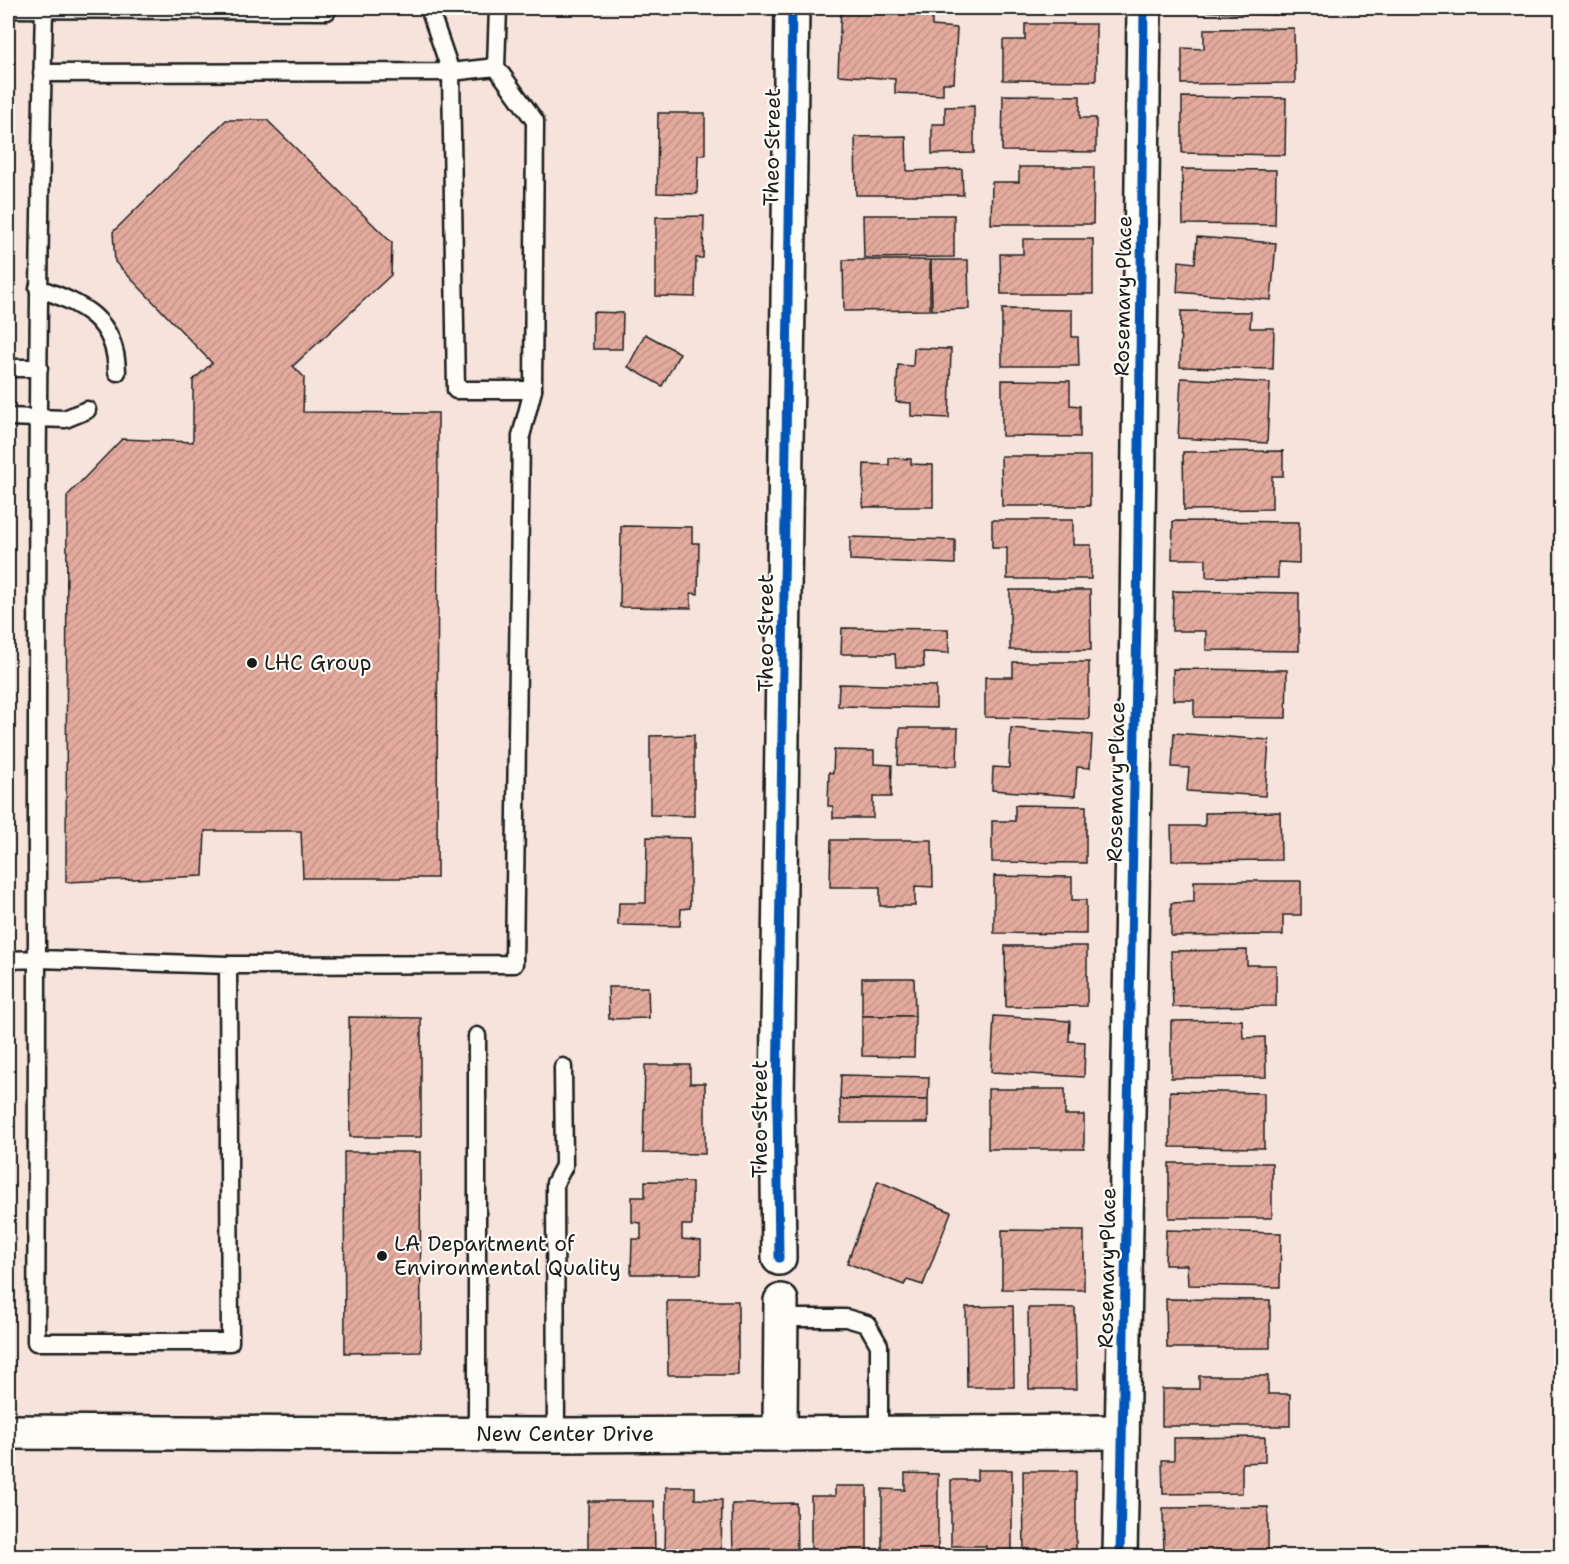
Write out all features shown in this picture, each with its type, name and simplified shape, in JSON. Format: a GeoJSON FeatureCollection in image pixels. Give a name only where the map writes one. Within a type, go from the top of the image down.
{"type":"FeatureCollection","features":[{"type":"Feature","properties":{"kind":"street","name":"Theo Street"},"geometry":{"type":"LineString","coordinates":[[779,1258],[777,1101],[792,8]]}},
{"type":"Feature","properties":{"kind":"street","name":"Rosemary Place"},"geometry":{"type":"LineString","coordinates":[[1120,1557],[1137,618],[1144,8]]}},
{"type":"Feature","properties":{"kind":"street"},"geometry":{"type":"LineString","coordinates":[[780,1432],[781,1309]]}},
{"type":"Feature","properties":{"kind":"street","name":"New Center Drive"},"geometry":{"type":"LineString","coordinates":[[8,1432],[556,1435],[780,1432],[1122,1432]]}},
{"type":"Feature","properties":{"kind":"lane"},"geometry":{"type":"LineString","coordinates":[[8,9],[327,11],[327,8]]}},
{"type":"Feature","properties":{"kind":"lane"},"geometry":{"type":"LineString","coordinates":[[429,8],[451,72],[456,390],[533,390]]}},
{"type":"Feature","properties":{"kind":"lane"},"geometry":{"type":"LineString","coordinates":[[8,960],[228,965],[514,964],[521,436],[533,390],[535,121],[496,67],[498,8]]}},
{"type":"Feature","properties":{"kind":"lane"},"geometry":{"type":"LineString","coordinates":[[44,9],[38,288],[39,959],[36,1342],[230,1342],[228,965]]}},
{"type":"Feature","properties":{"kind":"lane"},"geometry":{"type":"LineString","coordinates":[[42,73],[451,72],[496,67]]}},
{"type":"Feature","properties":{"kind":"lane"},"geometry":{"type":"LineString","coordinates":[[38,288],[76,302],[103,322],[117,354],[117,372]]}},
{"type":"Feature","properties":{"kind":"lane"},"geometry":{"type":"LineString","coordinates":[[8,368],[39,368]]}},
{"type":"Feature","properties":{"kind":"lane"},"geometry":{"type":"LineString","coordinates":[[8,417],[65,419],[87,410]]}},
{"type":"Feature","properties":{"kind":"lane"},"geometry":{"type":"LineString","coordinates":[[477,1036],[477,1435]]}},
{"type":"Feature","properties":{"kind":"lane"},"geometry":{"type":"LineString","coordinates":[[556,1435],[555,1183],[564,1166],[563,1067]]}},
{"type":"Feature","properties":{"kind":"lane"},"geometry":{"type":"LineString","coordinates":[[781,1309],[846,1318],[867,1324],[879,1345],[879,1432]]}},
{"type":"Feature","properties":{"kind":"building"},"geometry":{"type":"Polygon","coordinates":[[[841,8],[932,13],[932,26],[957,28],[954,83],[943,83],[943,95],[895,93],[895,79],[838,75],[841,8]]]}},
{"type":"Feature","properties":{"kind":"building"},"geometry":{"type":"Polygon","coordinates":[[[1181,8],[1276,8],[1276,15],[1181,10],[1181,8]]]}},
{"type":"Feature","properties":{"kind":"building"},"geometry":{"type":"Polygon","coordinates":[[[1025,24],[1096,24],[1096,81],[1003,80],[1003,40],[1025,40],[1025,24]]]}},
{"type":"Feature","properties":{"kind":"building"},"geometry":{"type":"Polygon","coordinates":[[[1294,28],[1295,83],[1182,84],[1182,48],[1204,49],[1204,29],[1294,28]]]}},
{"type":"Feature","properties":{"kind":"building"},"geometry":{"type":"Polygon","coordinates":[[[1003,95],[1080,96],[1080,118],[1096,118],[1096,152],[1002,151],[1003,95]]]}},
{"type":"Feature","properties":{"kind":"building"},"geometry":{"type":"Polygon","coordinates":[[[1182,97],[1286,98],[1285,155],[1182,153],[1182,97]]]}},
{"type":"Feature","properties":{"kind":"building"},"geometry":{"type":"Polygon","coordinates":[[[974,106],[974,153],[932,154],[932,124],[945,124],[945,107],[974,106]]]}},
{"type":"Feature","properties":{"kind":"building"},"geometry":{"type":"Polygon","coordinates":[[[658,113],[705,113],[705,155],[698,155],[697,194],[657,193],[658,113]]]}},
{"type":"Feature","properties":{"kind":"building","name":"LHC Group"},"geometry":{"type":"Polygon","coordinates":[[[226,120],[267,120],[392,243],[391,275],[293,366],[304,377],[303,412],[438,413],[437,878],[303,878],[301,831],[205,831],[203,876],[66,882],[67,496],[122,439],[193,442],[193,380],[212,363],[115,262],[113,232],[226,120]]]}},
{"type":"Feature","properties":{"kind":"building"},"geometry":{"type":"Polygon","coordinates":[[[906,136],[907,171],[962,169],[963,195],[856,195],[855,137],[906,136]]]}},
{"type":"Feature","properties":{"kind":"building"},"geometry":{"type":"Polygon","coordinates":[[[1019,167],[1094,167],[1093,224],[991,224],[992,182],[1019,182],[1019,167]]]}},
{"type":"Feature","properties":{"kind":"building"},"geometry":{"type":"Polygon","coordinates":[[[1182,169],[1276,170],[1275,225],[1183,224],[1182,169]]]}},
{"type":"Feature","properties":{"kind":"building"},"geometry":{"type":"Polygon","coordinates":[[[863,215],[954,215],[954,257],[864,258],[863,215]]]}},
{"type":"Feature","properties":{"kind":"building"},"geometry":{"type":"Polygon","coordinates":[[[704,216],[703,258],[696,258],[695,297],[656,296],[656,217],[704,216]]]}},
{"type":"Feature","properties":{"kind":"building"},"geometry":{"type":"Polygon","coordinates":[[[1197,237],[1276,243],[1271,300],[1177,292],[1179,261],[1195,263],[1197,237]]]}},
{"type":"Feature","properties":{"kind":"building"},"geometry":{"type":"Polygon","coordinates":[[[1023,239],[1093,239],[1093,294],[1001,294],[1000,254],[1023,254],[1023,239]]]}},
{"type":"Feature","properties":{"kind":"building"},"geometry":{"type":"Polygon","coordinates":[[[843,260],[930,260],[930,310],[844,311],[843,260]]]}},
{"type":"Feature","properties":{"kind":"building"},"geometry":{"type":"Polygon","coordinates":[[[931,260],[968,260],[969,309],[932,310],[931,260]]]}},
{"type":"Feature","properties":{"kind":"building"},"geometry":{"type":"Polygon","coordinates":[[[1002,309],[1072,310],[1072,337],[1078,337],[1079,366],[1002,366],[1002,309]]]}},
{"type":"Feature","properties":{"kind":"building"},"geometry":{"type":"Polygon","coordinates":[[[1181,311],[1251,312],[1250,328],[1274,328],[1273,369],[1180,367],[1181,311]]]}},
{"type":"Feature","properties":{"kind":"building"},"geometry":{"type":"Polygon","coordinates":[[[593,312],[623,313],[622,349],[593,349],[593,312]]]}},
{"type":"Feature","properties":{"kind":"building"},"geometry":{"type":"Polygon","coordinates":[[[645,334],[680,353],[662,386],[628,367],[645,334]]]}},
{"type":"Feature","properties":{"kind":"building"},"geometry":{"type":"Polygon","coordinates":[[[914,348],[951,349],[949,418],[911,416],[911,403],[896,402],[898,365],[913,366],[914,348]]]}},
{"type":"Feature","properties":{"kind":"building"},"geometry":{"type":"Polygon","coordinates":[[[1181,378],[1270,383],[1267,443],[1178,438],[1181,378]]]}},
{"type":"Feature","properties":{"kind":"building"},"geometry":{"type":"Polygon","coordinates":[[[1002,380],[1070,381],[1070,405],[1080,406],[1080,437],[1002,436],[1002,380]]]}},
{"type":"Feature","properties":{"kind":"building"},"geometry":{"type":"Polygon","coordinates":[[[1283,451],[1283,476],[1272,476],[1272,509],[1184,510],[1183,452],[1283,451]]]}},
{"type":"Feature","properties":{"kind":"building"},"geometry":{"type":"Polygon","coordinates":[[[1001,456],[1090,456],[1090,506],[1002,506],[1001,456]]]}},
{"type":"Feature","properties":{"kind":"building"},"geometry":{"type":"Polygon","coordinates":[[[889,458],[911,459],[911,464],[933,465],[933,507],[863,507],[864,464],[889,465],[889,458]]]}},
{"type":"Feature","properties":{"kind":"building"},"geometry":{"type":"Polygon","coordinates":[[[992,520],[1073,520],[1073,545],[1091,545],[1091,579],[1007,579],[1007,548],[992,548],[992,520]]]}},
{"type":"Feature","properties":{"kind":"building"},"geometry":{"type":"Polygon","coordinates":[[[1173,521],[1299,522],[1299,563],[1278,562],[1278,578],[1206,577],[1206,559],[1172,559],[1173,521]]]}},
{"type":"Feature","properties":{"kind":"building"},"geometry":{"type":"Polygon","coordinates":[[[621,526],[692,527],[692,543],[699,543],[698,594],[691,593],[691,608],[620,607],[621,526]]]}},
{"type":"Feature","properties":{"kind":"building"},"geometry":{"type":"Polygon","coordinates":[[[850,537],[955,540],[955,564],[850,560],[850,537]]]}},
{"type":"Feature","properties":{"kind":"building"},"geometry":{"type":"Polygon","coordinates":[[[1010,590],[1090,590],[1091,650],[1010,650],[1010,590]]]}},
{"type":"Feature","properties":{"kind":"building"},"geometry":{"type":"Polygon","coordinates":[[[1173,591],[1299,593],[1299,651],[1206,650],[1206,631],[1172,631],[1173,591]]]}},
{"type":"Feature","properties":{"kind":"building"},"geometry":{"type":"Polygon","coordinates":[[[842,628],[948,629],[949,653],[923,652],[924,667],[896,667],[895,654],[841,654],[842,628]]]}},
{"type":"Feature","properties":{"kind":"building"},"geometry":{"type":"Polygon","coordinates":[[[1013,662],[1089,662],[1089,719],[985,717],[985,677],[1013,677],[1013,662]]]}},
{"type":"Feature","properties":{"kind":"building"},"geometry":{"type":"Polygon","coordinates":[[[1173,669],[1287,670],[1286,718],[1194,717],[1194,700],[1173,700],[1173,669]]]}},
{"type":"Feature","properties":{"kind":"building"},"geometry":{"type":"Polygon","coordinates":[[[839,684],[936,686],[936,708],[838,706],[839,684]]]}},
{"type":"Feature","properties":{"kind":"building"},"geometry":{"type":"Polygon","coordinates":[[[900,728],[958,728],[957,766],[898,765],[900,728]]]}},
{"type":"Feature","properties":{"kind":"building"},"geometry":{"type":"Polygon","coordinates":[[[1011,728],[1092,735],[1090,768],[1077,767],[1075,796],[992,790],[993,767],[1009,768],[1011,728]]]}},
{"type":"Feature","properties":{"kind":"building"},"geometry":{"type":"Polygon","coordinates":[[[1174,733],[1269,740],[1265,796],[1187,791],[1189,768],[1172,767],[1174,733]]]}},
{"type":"Feature","properties":{"kind":"building"},"geometry":{"type":"Polygon","coordinates":[[[694,735],[694,816],[650,815],[650,736],[694,735]]]}},
{"type":"Feature","properties":{"kind":"building"},"geometry":{"type":"Polygon","coordinates":[[[834,750],[874,751],[874,764],[892,765],[891,797],[873,797],[873,818],[833,818],[833,806],[828,806],[829,772],[833,773],[834,750]]]}},
{"type":"Feature","properties":{"kind":"building"},"geometry":{"type":"Polygon","coordinates":[[[1015,805],[1086,806],[1086,863],[992,862],[992,821],[1015,821],[1015,805]]]}},
{"type":"Feature","properties":{"kind":"building"},"geometry":{"type":"Polygon","coordinates":[[[1280,812],[1281,860],[1172,861],[1171,826],[1205,826],[1205,813],[1280,812]]]}},
{"type":"Feature","properties":{"kind":"building"},"geometry":{"type":"Polygon","coordinates":[[[647,837],[690,838],[690,908],[681,909],[680,926],[618,925],[619,903],[646,903],[647,837]]]}},
{"type":"Feature","properties":{"kind":"building"},"geometry":{"type":"Polygon","coordinates":[[[831,840],[932,840],[933,887],[915,886],[915,906],[880,906],[880,887],[830,887],[831,840]]]}},
{"type":"Feature","properties":{"kind":"building"},"geometry":{"type":"Polygon","coordinates":[[[994,876],[1072,877],[1072,900],[1086,900],[1086,934],[994,933],[994,876]]]}},
{"type":"Feature","properties":{"kind":"building"},"geometry":{"type":"Polygon","coordinates":[[[1194,881],[1301,881],[1301,915],[1283,915],[1283,935],[1171,936],[1171,903],[1194,902],[1194,881]]]}},
{"type":"Feature","properties":{"kind":"building"},"geometry":{"type":"Polygon","coordinates":[[[1005,946],[1087,946],[1087,1006],[1006,1007],[1005,946]]]}},
{"type":"Feature","properties":{"kind":"building"},"geometry":{"type":"Polygon","coordinates":[[[1247,950],[1247,965],[1276,965],[1276,1006],[1173,1007],[1171,951],[1247,950]]]}},
{"type":"Feature","properties":{"kind":"building"},"geometry":{"type":"Polygon","coordinates":[[[862,978],[914,978],[915,1016],[862,1016],[862,978]]]}},
{"type":"Feature","properties":{"kind":"building"},"geometry":{"type":"Polygon","coordinates":[[[608,987],[648,987],[649,1018],[609,1019],[608,987]]]}},
{"type":"Feature","properties":{"kind":"building"},"geometry":{"type":"Polygon","coordinates":[[[862,1016],[915,1016],[914,1057],[862,1056],[862,1016]]]}},
{"type":"Feature","properties":{"kind":"building"},"geometry":{"type":"Polygon","coordinates":[[[994,1016],[1070,1021],[1069,1041],[1085,1042],[1084,1077],[991,1072],[994,1016]]]}},
{"type":"Feature","properties":{"kind":"building"},"geometry":{"type":"Polygon","coordinates":[[[349,1017],[421,1018],[421,1137],[350,1137],[349,1017]]]}},
{"type":"Feature","properties":{"kind":"building"},"geometry":{"type":"Polygon","coordinates":[[[1242,1020],[1243,1038],[1265,1037],[1266,1077],[1171,1078],[1171,1021],[1242,1020]]]}},
{"type":"Feature","properties":{"kind":"building"},"geometry":{"type":"Polygon","coordinates":[[[645,1065],[690,1065],[690,1083],[705,1083],[705,1154],[643,1153],[645,1065]]]}},
{"type":"Feature","properties":{"kind":"building"},"geometry":{"type":"Polygon","coordinates":[[[841,1075],[929,1077],[928,1100],[840,1099],[841,1075]]]}},
{"type":"Feature","properties":{"kind":"building"},"geometry":{"type":"Polygon","coordinates":[[[988,1089],[1065,1089],[1065,1115],[1084,1115],[1084,1149],[988,1149],[988,1089]]]}},
{"type":"Feature","properties":{"kind":"building"},"geometry":{"type":"Polygon","coordinates":[[[1170,1091],[1264,1093],[1264,1148],[1170,1147],[1170,1091]]]}},
{"type":"Feature","properties":{"kind":"building"},"geometry":{"type":"Polygon","coordinates":[[[840,1099],[928,1100],[928,1123],[841,1123],[840,1099]]]}},
{"type":"Feature","properties":{"kind":"building","name":"LA Department of Environmental Quality"},"geometry":{"type":"Polygon","coordinates":[[[344,1152],[420,1152],[421,1352],[345,1353],[344,1152]]]}},
{"type":"Feature","properties":{"kind":"building"},"geometry":{"type":"Polygon","coordinates":[[[1169,1163],[1272,1163],[1272,1218],[1169,1218],[1169,1163]]]}},
{"type":"Feature","properties":{"kind":"building"},"geometry":{"type":"Polygon","coordinates":[[[645,1181],[692,1182],[692,1225],[682,1225],[682,1239],[701,1241],[701,1274],[631,1274],[632,1239],[641,1239],[641,1223],[632,1222],[632,1197],[645,1197],[645,1181]]]}},
{"type":"Feature","properties":{"kind":"building"},"geometry":{"type":"Polygon","coordinates":[[[878,1181],[951,1212],[923,1285],[907,1280],[904,1285],[847,1263],[878,1181]]]}},
{"type":"Feature","properties":{"kind":"building"},"geometry":{"type":"Polygon","coordinates":[[[1002,1230],[1084,1231],[1084,1290],[1002,1289],[1002,1230]]]}},
{"type":"Feature","properties":{"kind":"building"},"geometry":{"type":"Polygon","coordinates":[[[1166,1230],[1281,1233],[1280,1287],[1188,1285],[1187,1265],[1165,1265],[1166,1230]]]}},
{"type":"Feature","properties":{"kind":"building"},"geometry":{"type":"Polygon","coordinates":[[[1166,1299],[1270,1300],[1270,1348],[1167,1348],[1166,1299]]]}},
{"type":"Feature","properties":{"kind":"building"},"geometry":{"type":"Polygon","coordinates":[[[667,1301],[738,1301],[738,1375],[668,1375],[667,1301]]]}},
{"type":"Feature","properties":{"kind":"building"},"geometry":{"type":"Polygon","coordinates":[[[1013,1306],[1014,1387],[967,1387],[966,1307],[1013,1306]]]}},
{"type":"Feature","properties":{"kind":"building"},"geometry":{"type":"Polygon","coordinates":[[[1028,1308],[1075,1308],[1077,1389],[1029,1389],[1028,1308]]]}},
{"type":"Feature","properties":{"kind":"building"},"geometry":{"type":"Polygon","coordinates":[[[1199,1376],[1268,1376],[1268,1394],[1290,1394],[1290,1426],[1162,1426],[1162,1389],[1199,1389],[1199,1376]]]}},
{"type":"Feature","properties":{"kind":"building"},"geometry":{"type":"Polygon","coordinates":[[[1265,1437],[1265,1462],[1242,1463],[1242,1493],[1163,1494],[1162,1460],[1174,1460],[1174,1438],[1265,1437]]]}},
{"type":"Feature","properties":{"kind":"building"},"geometry":{"type":"Polygon","coordinates":[[[977,1470],[1012,1470],[1012,1556],[986,1556],[986,1546],[951,1546],[951,1480],[977,1480],[977,1470]]]}},
{"type":"Feature","properties":{"kind":"building"},"geometry":{"type":"Polygon","coordinates":[[[1023,1471],[1076,1471],[1076,1556],[1024,1556],[1023,1471]]]}},
{"type":"Feature","properties":{"kind":"building"},"geometry":{"type":"Polygon","coordinates":[[[905,1473],[938,1474],[938,1556],[882,1556],[882,1489],[905,1490],[905,1473]]]}},
{"type":"Feature","properties":{"kind":"building"},"geometry":{"type":"Polygon","coordinates":[[[835,1486],[867,1486],[867,1556],[811,1556],[811,1496],[835,1496],[835,1486]]]}},
{"type":"Feature","properties":{"kind":"building"},"geometry":{"type":"Polygon","coordinates":[[[666,1487],[695,1487],[695,1499],[722,1500],[721,1556],[665,1556],[666,1487]]]}},
{"type":"Feature","properties":{"kind":"building"},"geometry":{"type":"Polygon","coordinates":[[[588,1501],[654,1501],[655,1556],[588,1556],[588,1501]]]}},
{"type":"Feature","properties":{"kind":"building"},"geometry":{"type":"Polygon","coordinates":[[[796,1503],[797,1556],[733,1556],[732,1504],[796,1503]]]}},
{"type":"Feature","properties":{"kind":"building"},"geometry":{"type":"Polygon","coordinates":[[[1268,1507],[1268,1556],[1164,1556],[1163,1508],[1268,1507]]]}},
{"type":"Feature","properties":{"kind":"cycle path"},"geometry":{"type":"LineString","coordinates":[[779,1258],[777,1101],[792,8]]}},
{"type":"Feature","properties":{"kind":"cycle path"},"geometry":{"type":"LineString","coordinates":[[1120,1556],[1137,618],[1144,8]]}},
{"type":"Feature","properties":{"kind":"place","name":"LHC Group"},"geometry":{"type":"Point","coordinates":[252,663]}},
{"type":"Feature","properties":{"kind":"place","name":"LA Department of Environmental Quality"},"geometry":{"type":"Point","coordinates":[382,1256]}}]}
